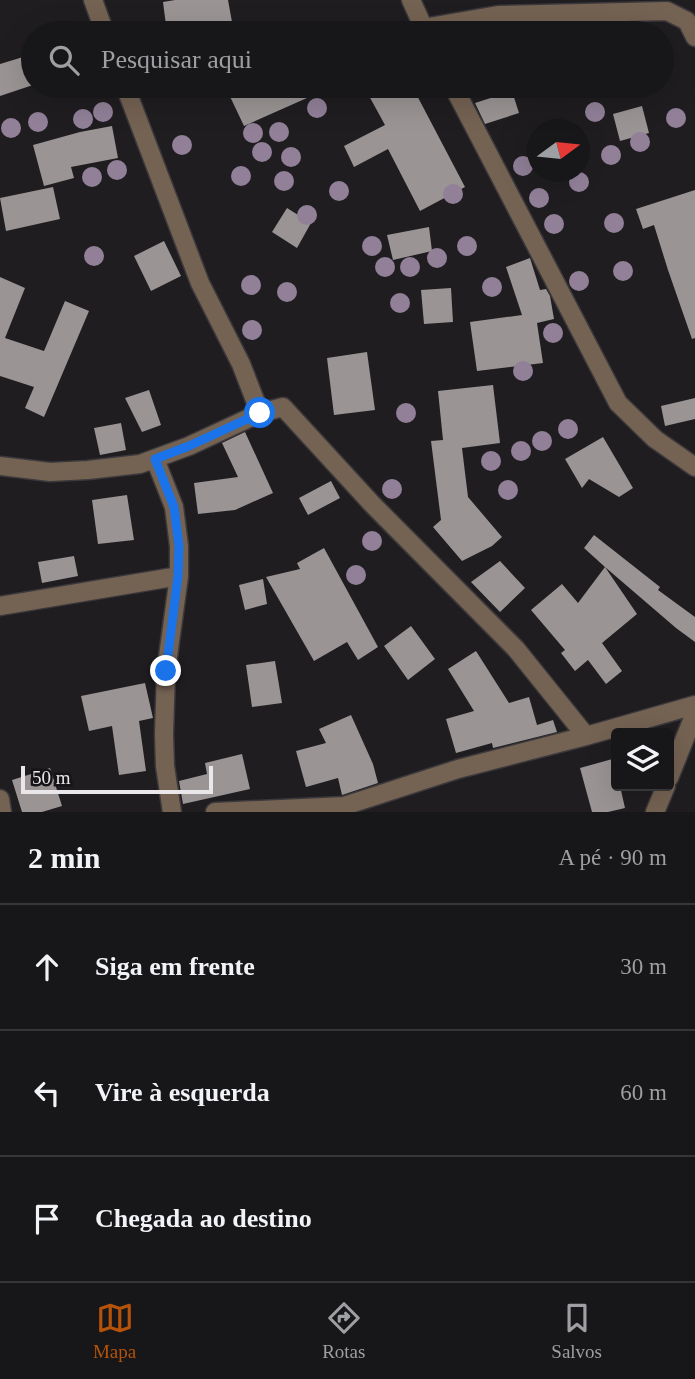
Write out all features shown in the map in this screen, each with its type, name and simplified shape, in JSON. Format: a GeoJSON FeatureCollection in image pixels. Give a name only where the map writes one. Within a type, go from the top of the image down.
{"type":"FeatureCollection","features":[{"type":"Feature","properties":{"kind":"street"},"geometry":{"type":"LineString","coordinates":[[93,0],[101,21]]}},
{"type":"Feature","properties":{"kind":"street"},"geometry":{"type":"LineString","coordinates":[[411,0],[420,21]]}},
{"type":"Feature","properties":{"kind":"street"},"geometry":{"type":"LineString","coordinates":[[470,21],[498,15],[667,11],[687,21],[695,37]]}},
{"type":"Feature","properties":{"kind":"street"},"geometry":{"type":"LineString","coordinates":[[130,98],[200,284],[241,364],[260,413]]}},
{"type":"Feature","properties":{"kind":"street"},"geometry":{"type":"LineString","coordinates":[[459,98],[618,403],[655,439],[695,467]]}},
{"type":"Feature","properties":{"kind":"street"},"geometry":{"type":"LineString","coordinates":[[0,466],[50,472],[140,464],[189,446],[260,413],[283,407],[373,505],[516,649],[586,736]]}},
{"type":"Feature","properties":{"kind":"street"},"geometry":{"type":"LineString","coordinates":[[155,459],[174,507],[179,546],[178,576],[166,671],[164,722],[172,812]]}},
{"type":"Feature","properties":{"kind":"street"},"geometry":{"type":"LineString","coordinates":[[0,606],[178,576]]}},
{"type":"Feature","properties":{"kind":"street"},"geometry":{"type":"LineString","coordinates":[[215,812],[344,806],[457,769],[695,705]]}},
{"type":"Feature","properties":{"kind":"street"},"geometry":{"type":"LineString","coordinates":[[674,766],[695,713]]}},
{"type":"Feature","properties":{"kind":"street"},"geometry":{"type":"LineString","coordinates":[[655,812],[664,791]]}},
{"type":"Feature","properties":{"kind":"street"},"geometry":{"type":"LineString","coordinates":[[0,799],[2,812]]}},
{"type":"Feature","properties":{"kind":"building"},"geometry":{"type":"Polygon","coordinates":[[[228,0],[232,21],[165,21],[163,2],[228,0]]]}},
{"type":"Feature","properties":{"kind":"building"},"geometry":{"type":"Polygon","coordinates":[[[21,58],[21,89],[0,96],[0,64],[21,58]]]}},
{"type":"Feature","properties":{"kind":"building"},"geometry":{"type":"Polygon","coordinates":[[[231,98],[307,98],[244,126],[231,98]]]}},
{"type":"Feature","properties":{"kind":"building"},"geometry":{"type":"Polygon","coordinates":[[[370,98],[418,98],[465,187],[420,211],[388,149],[354,167],[344,146],[385,125],[370,98]]]}},
{"type":"Feature","properties":{"kind":"building"},"geometry":{"type":"Polygon","coordinates":[[[490,98],[514,98],[519,113],[485,124],[475,103],[490,98]]]}},
{"type":"Feature","properties":{"kind":"building"},"geometry":{"type":"Polygon","coordinates":[[[642,106],[649,133],[620,141],[613,114],[642,106]]]}},
{"type":"Feature","properties":{"kind":"building"},"geometry":{"type":"Polygon","coordinates":[[[112,126],[118,158],[71,167],[74,178],[44,186],[33,145],[112,126]]]}},
{"type":"Feature","properties":{"kind":"building"},"geometry":{"type":"Polygon","coordinates":[[[53,187],[60,219],[6,231],[0,198],[53,187]]]}},
{"type":"Feature","properties":{"kind":"building"},"geometry":{"type":"Polygon","coordinates":[[[695,190],[695,338],[692,339],[654,225],[643,229],[636,209],[695,190]]]}},
{"type":"Feature","properties":{"kind":"building"},"geometry":{"type":"Polygon","coordinates":[[[287,208],[311,223],[297,248],[272,232],[287,208]]]}},
{"type":"Feature","properties":{"kind":"building"},"geometry":{"type":"Polygon","coordinates":[[[429,227],[432,251],[393,260],[387,235],[429,227]]]}},
{"type":"Feature","properties":{"kind":"building"},"geometry":{"type":"Polygon","coordinates":[[[164,241],[181,276],[151,291],[134,256],[164,241]]]}},
{"type":"Feature","properties":{"kind":"building"},"geometry":{"type":"Polygon","coordinates":[[[530,258],[540,290],[546,289],[550,296],[554,319],[537,323],[543,363],[477,371],[470,322],[522,315],[506,267],[530,258]]]}},
{"type":"Feature","properties":{"kind":"building"},"geometry":{"type":"Polygon","coordinates":[[[0,277],[25,288],[5,338],[44,351],[65,301],[89,311],[44,417],[25,408],[34,387],[0,376],[0,277]]]}},
{"type":"Feature","properties":{"kind":"building"},"geometry":{"type":"Polygon","coordinates":[[[451,288],[453,322],[424,324],[421,290],[451,288]]]}},
{"type":"Feature","properties":{"kind":"building"},"geometry":{"type":"Polygon","coordinates":[[[367,352],[375,410],[334,415],[327,358],[367,352]]]}},
{"type":"Feature","properties":{"kind":"building"},"geometry":{"type":"Polygon","coordinates":[[[493,385],[500,443],[462,448],[468,497],[502,537],[492,546],[462,561],[433,527],[441,520],[431,441],[443,440],[438,391],[493,385]]]}},
{"type":"Feature","properties":{"kind":"building"},"geometry":{"type":"Polygon","coordinates":[[[149,390],[161,425],[142,432],[125,398],[149,390]]]}},
{"type":"Feature","properties":{"kind":"building"},"geometry":{"type":"Polygon","coordinates":[[[695,398],[695,419],[665,426],[661,406],[695,398]]]}},
{"type":"Feature","properties":{"kind":"building"},"geometry":{"type":"Polygon","coordinates":[[[121,423],[126,450],[100,455],[94,428],[121,423]]]}},
{"type":"Feature","properties":{"kind":"building"},"geometry":{"type":"Polygon","coordinates":[[[245,432],[273,493],[235,510],[198,514],[194,483],[238,477],[222,443],[245,432]]]}},
{"type":"Feature","properties":{"kind":"building"},"geometry":{"type":"Polygon","coordinates":[[[603,437],[633,488],[619,497],[589,479],[582,488],[565,459],[603,437]]]}},
{"type":"Feature","properties":{"kind":"building"},"geometry":{"type":"Polygon","coordinates":[[[331,481],[340,498],[308,515],[299,498],[331,481]]]}},
{"type":"Feature","properties":{"kind":"building"},"geometry":{"type":"Polygon","coordinates":[[[127,495],[134,540],[98,544],[92,500],[127,495]]]}},
{"type":"Feature","properties":{"kind":"building"},"geometry":{"type":"Polygon","coordinates":[[[594,535],[660,587],[658,590],[695,617],[695,642],[584,548],[594,535]]]}},
{"type":"Feature","properties":{"kind":"building"},"geometry":{"type":"Polygon","coordinates":[[[324,548],[378,647],[358,660],[347,642],[314,661],[266,577],[300,569],[297,563],[324,548]]]}},
{"type":"Feature","properties":{"kind":"building"},"geometry":{"type":"Polygon","coordinates":[[[74,556],[78,576],[42,583],[38,562],[74,556]]]}},
{"type":"Feature","properties":{"kind":"building"},"geometry":{"type":"Polygon","coordinates":[[[500,561],[525,588],[500,612],[471,582],[500,561]]]}},
{"type":"Feature","properties":{"kind":"building"},"geometry":{"type":"Polygon","coordinates":[[[605,567],[637,614],[602,643],[622,671],[606,684],[588,660],[575,671],[561,653],[565,650],[531,610],[562,584],[578,603],[605,567]]]}},
{"type":"Feature","properties":{"kind":"building"},"geometry":{"type":"Polygon","coordinates":[[[263,579],[267,604],[245,610],[239,585],[263,579]]]}},
{"type":"Feature","properties":{"kind":"building"},"geometry":{"type":"Polygon","coordinates":[[[411,626],[435,659],[408,680],[384,646],[411,626]]]}},
{"type":"Feature","properties":{"kind":"building"},"geometry":{"type":"Polygon","coordinates":[[[476,651],[509,703],[529,697],[537,725],[553,720],[557,732],[493,748],[492,743],[456,753],[446,719],[474,711],[448,669],[476,651]]]}},
{"type":"Feature","properties":{"kind":"building"},"geometry":{"type":"Polygon","coordinates":[[[275,661],[282,703],[252,707],[246,665],[275,661]]]}},
{"type":"Feature","properties":{"kind":"building"},"geometry":{"type":"Polygon","coordinates":[[[145,683],[153,718],[139,721],[146,771],[119,775],[112,726],[89,731],[81,696],[145,683]]]}},
{"type":"Feature","properties":{"kind":"building"},"geometry":{"type":"Polygon","coordinates":[[[351,715],[373,764],[378,783],[342,795],[338,778],[306,787],[296,751],[326,743],[319,729],[351,715]]]}},
{"type":"Feature","properties":{"kind":"building"},"geometry":{"type":"Polygon","coordinates":[[[242,754],[250,789],[183,804],[179,781],[207,774],[205,763],[242,754]]]}},
{"type":"Feature","properties":{"kind":"building"},"geometry":{"type":"Polygon","coordinates":[[[611,759],[611,791],[621,791],[625,808],[592,812],[580,768],[611,759]]]}},
{"type":"Feature","properties":{"kind":"building"},"geometry":{"type":"Polygon","coordinates":[[[50,768],[62,806],[42,812],[22,812],[12,780],[50,768]]]}},
{"type":"Feature","properties":{"kind":"route"},"geometry":{"type":"LineString","coordinates":[[166,671],[180,559],[174,507],[155,459],[260,413]]}}]}
